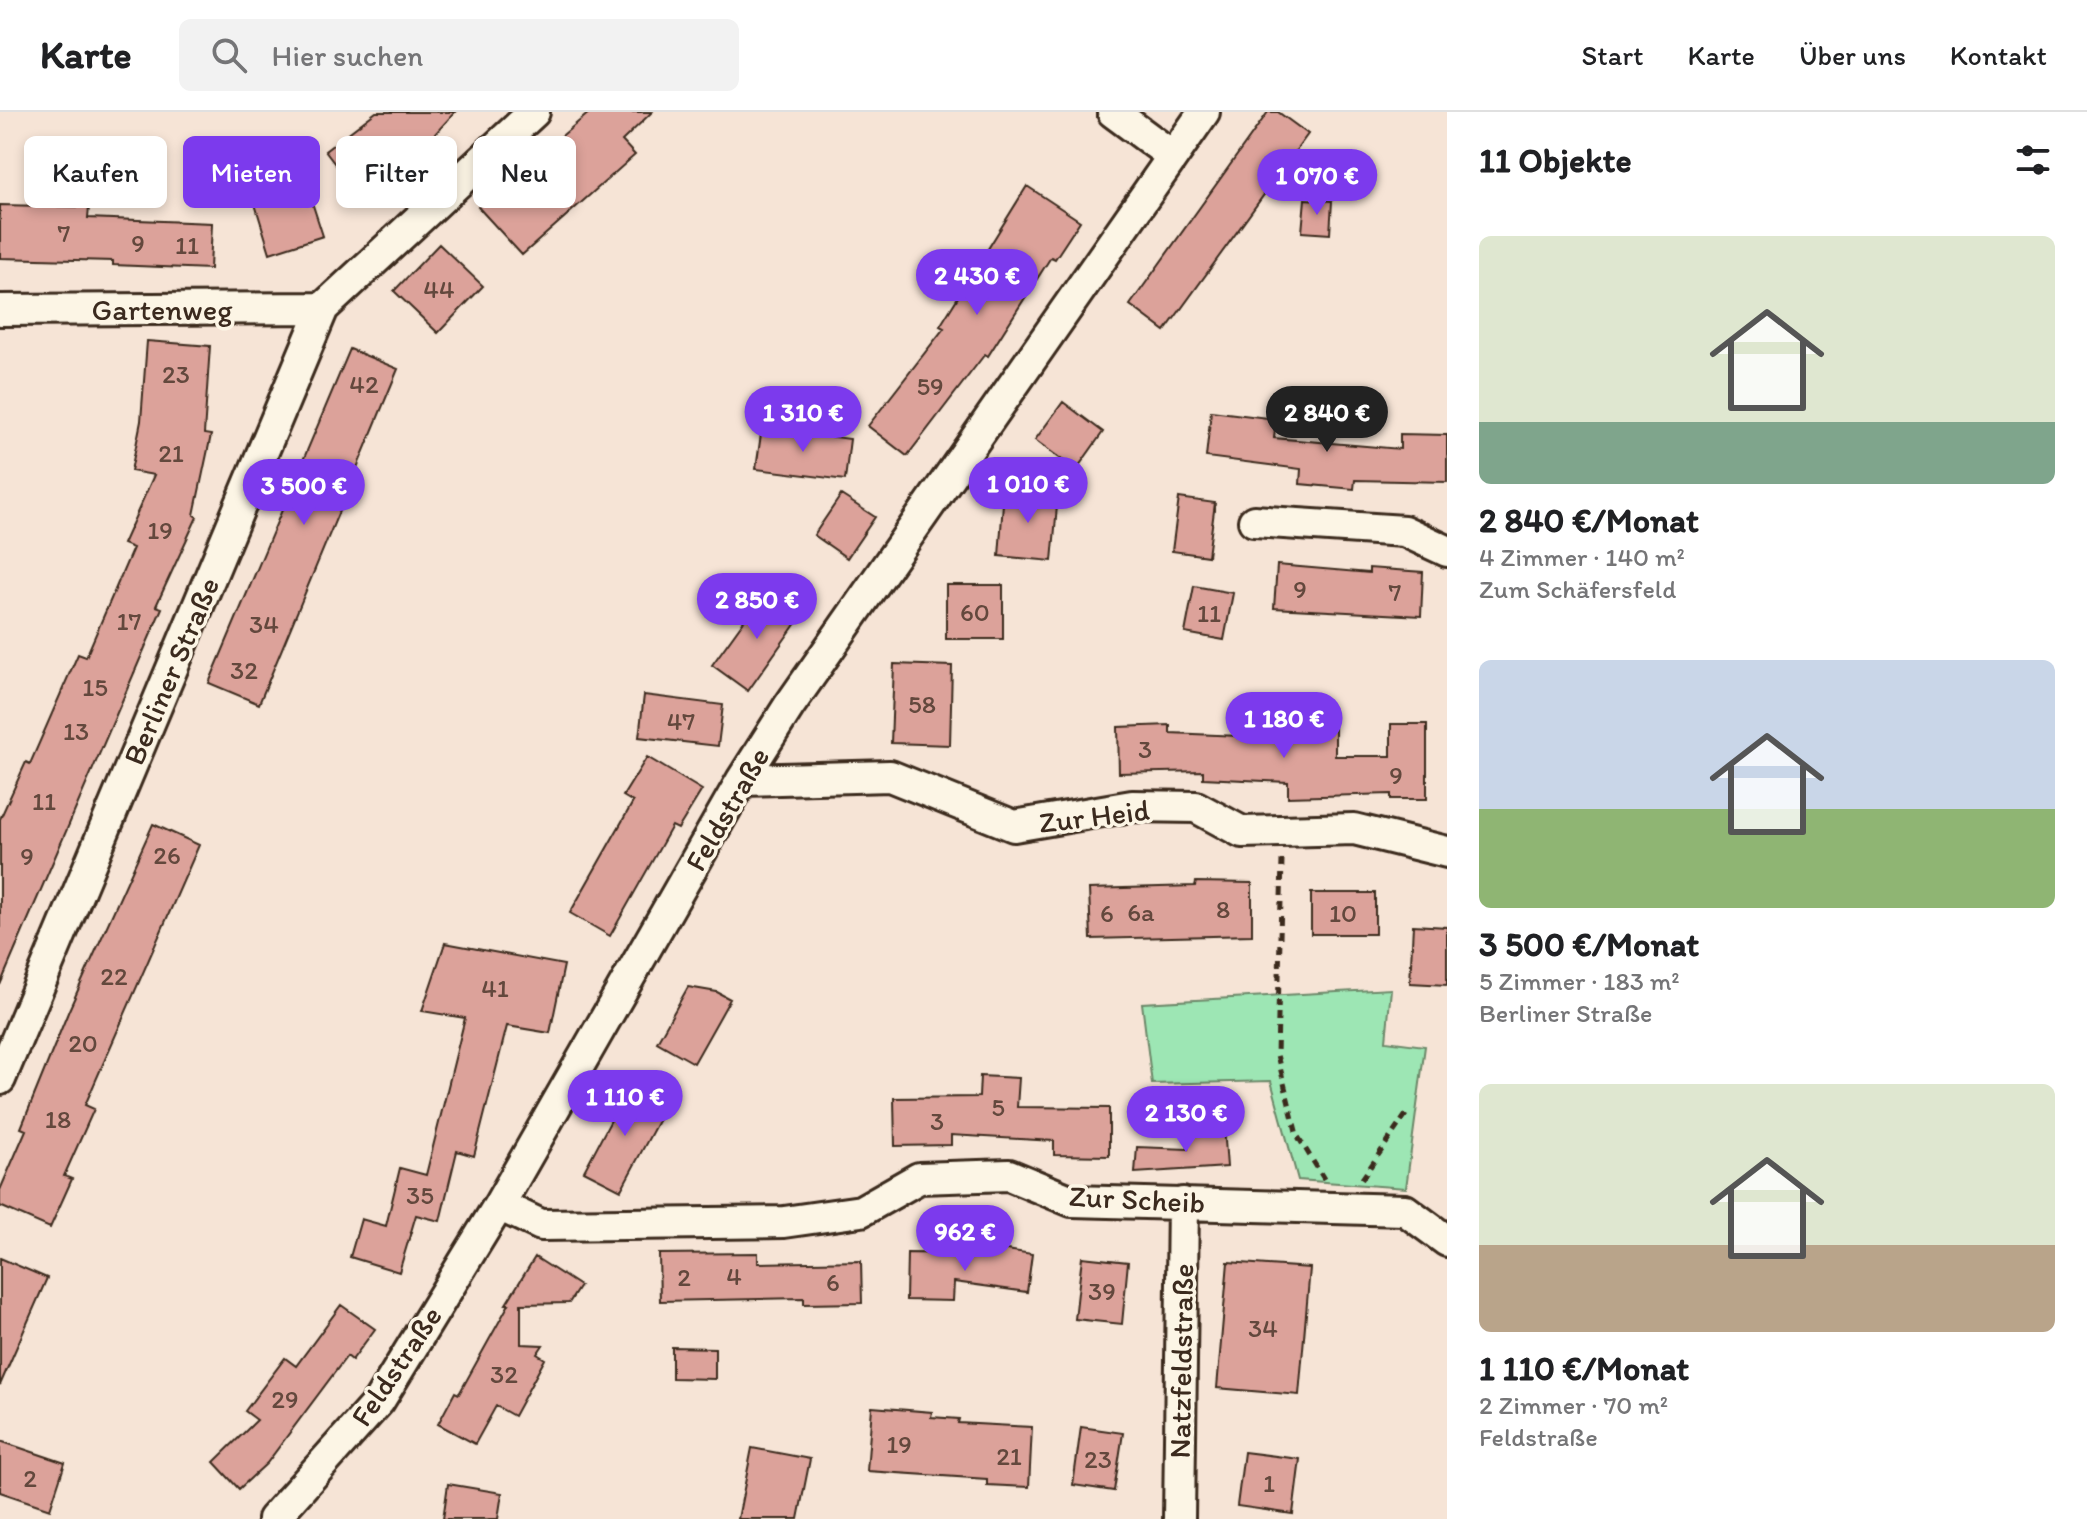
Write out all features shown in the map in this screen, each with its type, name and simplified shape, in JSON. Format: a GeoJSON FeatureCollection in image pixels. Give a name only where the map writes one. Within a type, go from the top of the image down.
{"type":"FeatureCollection","features":[{"type":"Feature","properties":{"kind":"street","name":"Berliner Straße"},"geometry":{"type":"LineString","coordinates":[[0,1079],[323,308],[534,112]]}},
{"type":"Feature","properties":{"kind":"street"},"geometry":{"type":"LineString","coordinates":[[1113,112],[1171,155]]}},
{"type":"Feature","properties":{"kind":"street","name":"Feldstraße"},"geometry":{"type":"LineString","coordinates":[[273,1519],[379,1401],[499,1205],[742,780],[789,706],[1171,155],[1204,112]]}},
{"type":"Feature","properties":{"kind":"street","name":"Gartenweg"},"geometry":{"type":"LineString","coordinates":[[0,310],[323,308]]}},
{"type":"Feature","properties":{"kind":"street"},"geometry":{"type":"LineString","coordinates":[[1254,521],[1404,531],[1447,551]]}},
{"type":"Feature","properties":{"kind":"street","name":"Zur Heid"},"geometry":{"type":"LineString","coordinates":[[742,780],[890,776],[1014,826],[1132,806],[1196,807],[1242,832],[1354,829],[1447,852]]}},
{"type":"Feature","properties":{"kind":"street","name":"Zur Scheib"},"geometry":{"type":"LineString","coordinates":[[499,1205],[541,1225],[784,1222],[861,1211],[919,1178],[1009,1175],[1072,1201],[1405,1210],[1447,1241]]}},
{"type":"Feature","properties":{"kind":"street","name":"Natzfeldstraße"},"geometry":{"type":"LineString","coordinates":[[1179,1519],[1183,1203]]}},
{"type":"Feature","properties":{"kind":"path"},"geometry":{"type":"LineString","coordinates":[[1282,831],[1277,1055],[1297,1135],[1342,1208],[1409,1110]]}},
{"type":"Feature","properties":{"kind":"green space"},"geometry":{"type":"Polygon","coordinates":[[[1391,989],[1386,1041],[1425,1046],[1406,1188],[1298,1180],[1271,1081],[1152,1084],[1142,1003],[1391,989]]]}},
{"type":"Feature","properties":{"kind":"building"},"geometry":{"type":"Polygon","coordinates":[[[376,112],[455,112],[432,136],[345,136],[376,112]]]}},
{"type":"Feature","properties":{"kind":"building"},"geometry":{"type":"Polygon","coordinates":[[[590,112],[652,112],[622,141],[635,155],[576,207],[576,136],[562,136],[590,112]]]}},
{"type":"Feature","properties":{"kind":"building"},"geometry":{"type":"Polygon","coordinates":[[[1268,112],[1278,112],[1308,134],[1165,331],[1130,305],[1268,112]]]}},
{"type":"Feature","properties":{"kind":"building"},"geometry":{"type":"Polygon","coordinates":[[[336,143],[336,165],[325,151],[336,143]]]}},
{"type":"Feature","properties":{"kind":"building"},"geometry":{"type":"Polygon","coordinates":[[[1027,186],[1080,221],[1055,259],[1051,257],[988,356],[985,354],[907,456],[868,426],[944,328],[940,326],[1027,186]]]}},
{"type":"Feature","properties":{"kind":"building"},"geometry":{"type":"Polygon","coordinates":[[[1305,199],[1332,201],[1330,234],[1302,232],[1305,199]]]}},
{"type":"Feature","properties":{"kind":"building"},"geometry":{"type":"Polygon","coordinates":[[[0,205],[89,208],[88,218],[212,223],[210,269],[113,265],[113,261],[0,258],[0,205]]]}},
{"type":"Feature","properties":{"kind":"building"},"geometry":{"type":"Polygon","coordinates":[[[256,208],[314,208],[323,236],[270,253],[256,208]]]}},
{"type":"Feature","properties":{"kind":"building"},"geometry":{"type":"Polygon","coordinates":[[[479,208],[575,208],[522,255],[479,208]]]}},
{"type":"Feature","properties":{"kind":"building"},"geometry":{"type":"Polygon","coordinates":[[[439,244],[483,286],[438,333],[394,291],[439,244]]]}},
{"type":"Feature","properties":{"kind":"building"},"geometry":{"type":"Polygon","coordinates":[[[147,341],[210,346],[204,434],[211,435],[194,515],[197,517],[156,606],[162,608],[0,985],[0,819],[26,762],[30,764],[78,654],[86,657],[133,548],[123,544],[154,475],[131,471],[141,421],[147,341]]]}},
{"type":"Feature","properties":{"kind":"building"},"geometry":{"type":"Polygon","coordinates":[[[350,349],[398,369],[259,704],[209,683],[350,349]]]}},
{"type":"Feature","properties":{"kind":"building"},"geometry":{"type":"Polygon","coordinates":[[[1063,402],[1103,432],[1076,470],[1035,440],[1063,402]]]}},
{"type":"Feature","properties":{"kind":"building"},"geometry":{"type":"Polygon","coordinates":[[[1211,411],[1276,419],[1274,438],[1400,449],[1400,434],[1447,435],[1447,482],[1355,480],[1354,489],[1300,484],[1301,469],[1206,457],[1211,411]]]}},
{"type":"Feature","properties":{"kind":"building"},"geometry":{"type":"Polygon","coordinates":[[[762,427],[850,439],[845,480],[756,469],[762,427]]]}},
{"type":"Feature","properties":{"kind":"building"},"geometry":{"type":"Polygon","coordinates":[[[1004,490],[1058,495],[1052,561],[999,556],[1004,490]]]}},
{"type":"Feature","properties":{"kind":"building"},"geometry":{"type":"Polygon","coordinates":[[[841,495],[875,517],[847,558],[814,535],[841,495]]]}},
{"type":"Feature","properties":{"kind":"building"},"geometry":{"type":"Polygon","coordinates":[[[1179,498],[1215,503],[1208,556],[1172,551],[1179,498]]]}},
{"type":"Feature","properties":{"kind":"building"},"geometry":{"type":"Polygon","coordinates":[[[1277,565],[1369,573],[1369,568],[1423,572],[1421,616],[1274,608],[1277,565]]]}},
{"type":"Feature","properties":{"kind":"building"},"geometry":{"type":"Polygon","coordinates":[[[946,585],[1003,585],[1003,639],[946,639],[946,585]]]}},
{"type":"Feature","properties":{"kind":"building"},"geometry":{"type":"Polygon","coordinates":[[[1194,586],[1233,593],[1224,640],[1185,633],[1194,586]]]}},
{"type":"Feature","properties":{"kind":"building"},"geometry":{"type":"Polygon","coordinates":[[[766,590],[801,616],[748,691],[712,665],[766,590]]]}},
{"type":"Feature","properties":{"kind":"building"},"geometry":{"type":"Polygon","coordinates":[[[894,664],[952,666],[950,745],[891,743],[894,664]]]}},
{"type":"Feature","properties":{"kind":"building"},"geometry":{"type":"Polygon","coordinates":[[[644,695],[723,705],[718,746],[639,737],[644,695]]]}},
{"type":"Feature","properties":{"kind":"building"},"geometry":{"type":"Polygon","coordinates":[[[1391,724],[1427,724],[1427,799],[1391,799],[1391,794],[1288,797],[1288,782],[1203,778],[1203,771],[1119,773],[1118,727],[1170,725],[1170,733],[1288,738],[1288,728],[1335,728],[1335,756],[1391,756],[1391,724]]]}},
{"type":"Feature","properties":{"kind":"building"},"geometry":{"type":"Polygon","coordinates":[[[647,757],[702,790],[678,829],[672,826],[610,936],[570,913],[633,802],[623,796],[647,757]]]}},
{"type":"Feature","properties":{"kind":"building"},"geometry":{"type":"Polygon","coordinates":[[[153,824],[199,845],[85,1105],[94,1109],[64,1176],[72,1179],[50,1228],[0,1206],[0,1190],[26,1130],[21,1128],[69,1010],[153,824]]]}},
{"type":"Feature","properties":{"kind":"building"},"geometry":{"type":"Polygon","coordinates":[[[1196,882],[1252,883],[1252,935],[1091,939],[1089,889],[1195,886],[1196,882]]]}},
{"type":"Feature","properties":{"kind":"building"},"geometry":{"type":"Polygon","coordinates":[[[1311,893],[1375,893],[1375,934],[1311,934],[1311,893]]]}},
{"type":"Feature","properties":{"kind":"building"},"geometry":{"type":"Polygon","coordinates":[[[1413,925],[1447,927],[1447,985],[1410,983],[1413,925]]]}},
{"type":"Feature","properties":{"kind":"building"},"geometry":{"type":"Polygon","coordinates":[[[445,943],[564,965],[550,1033],[507,1026],[474,1156],[457,1151],[440,1221],[416,1215],[399,1272],[350,1257],[361,1219],[386,1226],[400,1168],[426,1175],[465,1018],[422,1011],[445,943]]]}},
{"type":"Feature","properties":{"kind":"building"},"geometry":{"type":"Polygon","coordinates":[[[688,987],[717,992],[730,999],[694,1063],[657,1042],[688,987]]]}},
{"type":"Feature","properties":{"kind":"building"},"geometry":{"type":"Polygon","coordinates":[[[980,1076],[1019,1078],[1017,1107],[1109,1108],[1109,1156],[1054,1155],[1054,1141],[951,1135],[951,1145],[895,1146],[894,1098],[979,1097],[980,1076]]]}},
{"type":"Feature","properties":{"kind":"building"},"geometry":{"type":"Polygon","coordinates":[[[629,1086],[666,1106],[621,1190],[584,1171],[629,1086]]]}},
{"type":"Feature","properties":{"kind":"building"},"geometry":{"type":"Polygon","coordinates":[[[1224,1127],[1227,1167],[1135,1173],[1137,1147],[1188,1149],[1187,1130],[1224,1127]]]}},
{"type":"Feature","properties":{"kind":"building"},"geometry":{"type":"Polygon","coordinates":[[[988,1247],[1032,1254],[1027,1292],[954,1282],[953,1301],[906,1300],[907,1253],[987,1254],[988,1247]]]}},
{"type":"Feature","properties":{"kind":"building"},"geometry":{"type":"Polygon","coordinates":[[[758,1253],[758,1263],[861,1261],[862,1303],[804,1304],[804,1298],[660,1301],[659,1254],[758,1253]]]}},
{"type":"Feature","properties":{"kind":"building"},"geometry":{"type":"Polygon","coordinates":[[[535,1257],[580,1286],[569,1303],[521,1304],[521,1344],[543,1345],[537,1354],[545,1359],[514,1416],[496,1406],[475,1444],[438,1424],[455,1392],[459,1394],[509,1304],[506,1304],[535,1257]]]}},
{"type":"Feature","properties":{"kind":"building"},"geometry":{"type":"Polygon","coordinates":[[[1082,1257],[1128,1262],[1122,1324],[1075,1319],[1082,1257]]]}},
{"type":"Feature","properties":{"kind":"building"},"geometry":{"type":"Polygon","coordinates":[[[0,1258],[47,1278],[0,1385],[0,1258]]]}},
{"type":"Feature","properties":{"kind":"building"},"geometry":{"type":"Polygon","coordinates":[[[1228,1262],[1310,1268],[1299,1395],[1217,1388],[1228,1262]]]}},
{"type":"Feature","properties":{"kind":"building"},"geometry":{"type":"Polygon","coordinates":[[[341,1305],[375,1329],[352,1360],[347,1356],[267,1463],[239,1489],[214,1462],[257,1420],[245,1411],[285,1358],[296,1366],[341,1305]]]}},
{"type":"Feature","properties":{"kind":"building"},"geometry":{"type":"Polygon","coordinates":[[[672,1347],[715,1348],[715,1379],[672,1378],[672,1347]]]}},
{"type":"Feature","properties":{"kind":"building"},"geometry":{"type":"Polygon","coordinates":[[[872,1407],[932,1412],[931,1417],[959,1419],[958,1423],[1032,1427],[1029,1487],[987,1485],[987,1479],[867,1471],[872,1407]]]}},
{"type":"Feature","properties":{"kind":"building"},"geometry":{"type":"Polygon","coordinates":[[[1081,1427],[1123,1433],[1114,1491],[1073,1485],[1081,1427]]]}},
{"type":"Feature","properties":{"kind":"building"},"geometry":{"type":"Polygon","coordinates":[[[0,1441],[65,1463],[50,1509],[0,1492],[0,1441]]]}},
{"type":"Feature","properties":{"kind":"building"},"geometry":{"type":"Polygon","coordinates":[[[752,1448],[810,1459],[798,1519],[738,1519],[752,1448]]]}},
{"type":"Feature","properties":{"kind":"building"},"geometry":{"type":"Polygon","coordinates":[[[1244,1452],[1300,1459],[1293,1514],[1237,1506],[1244,1452]]]}},
{"type":"Feature","properties":{"kind":"building"},"geometry":{"type":"Polygon","coordinates":[[[448,1484],[502,1493],[498,1519],[443,1519],[448,1484]]]}}]}
